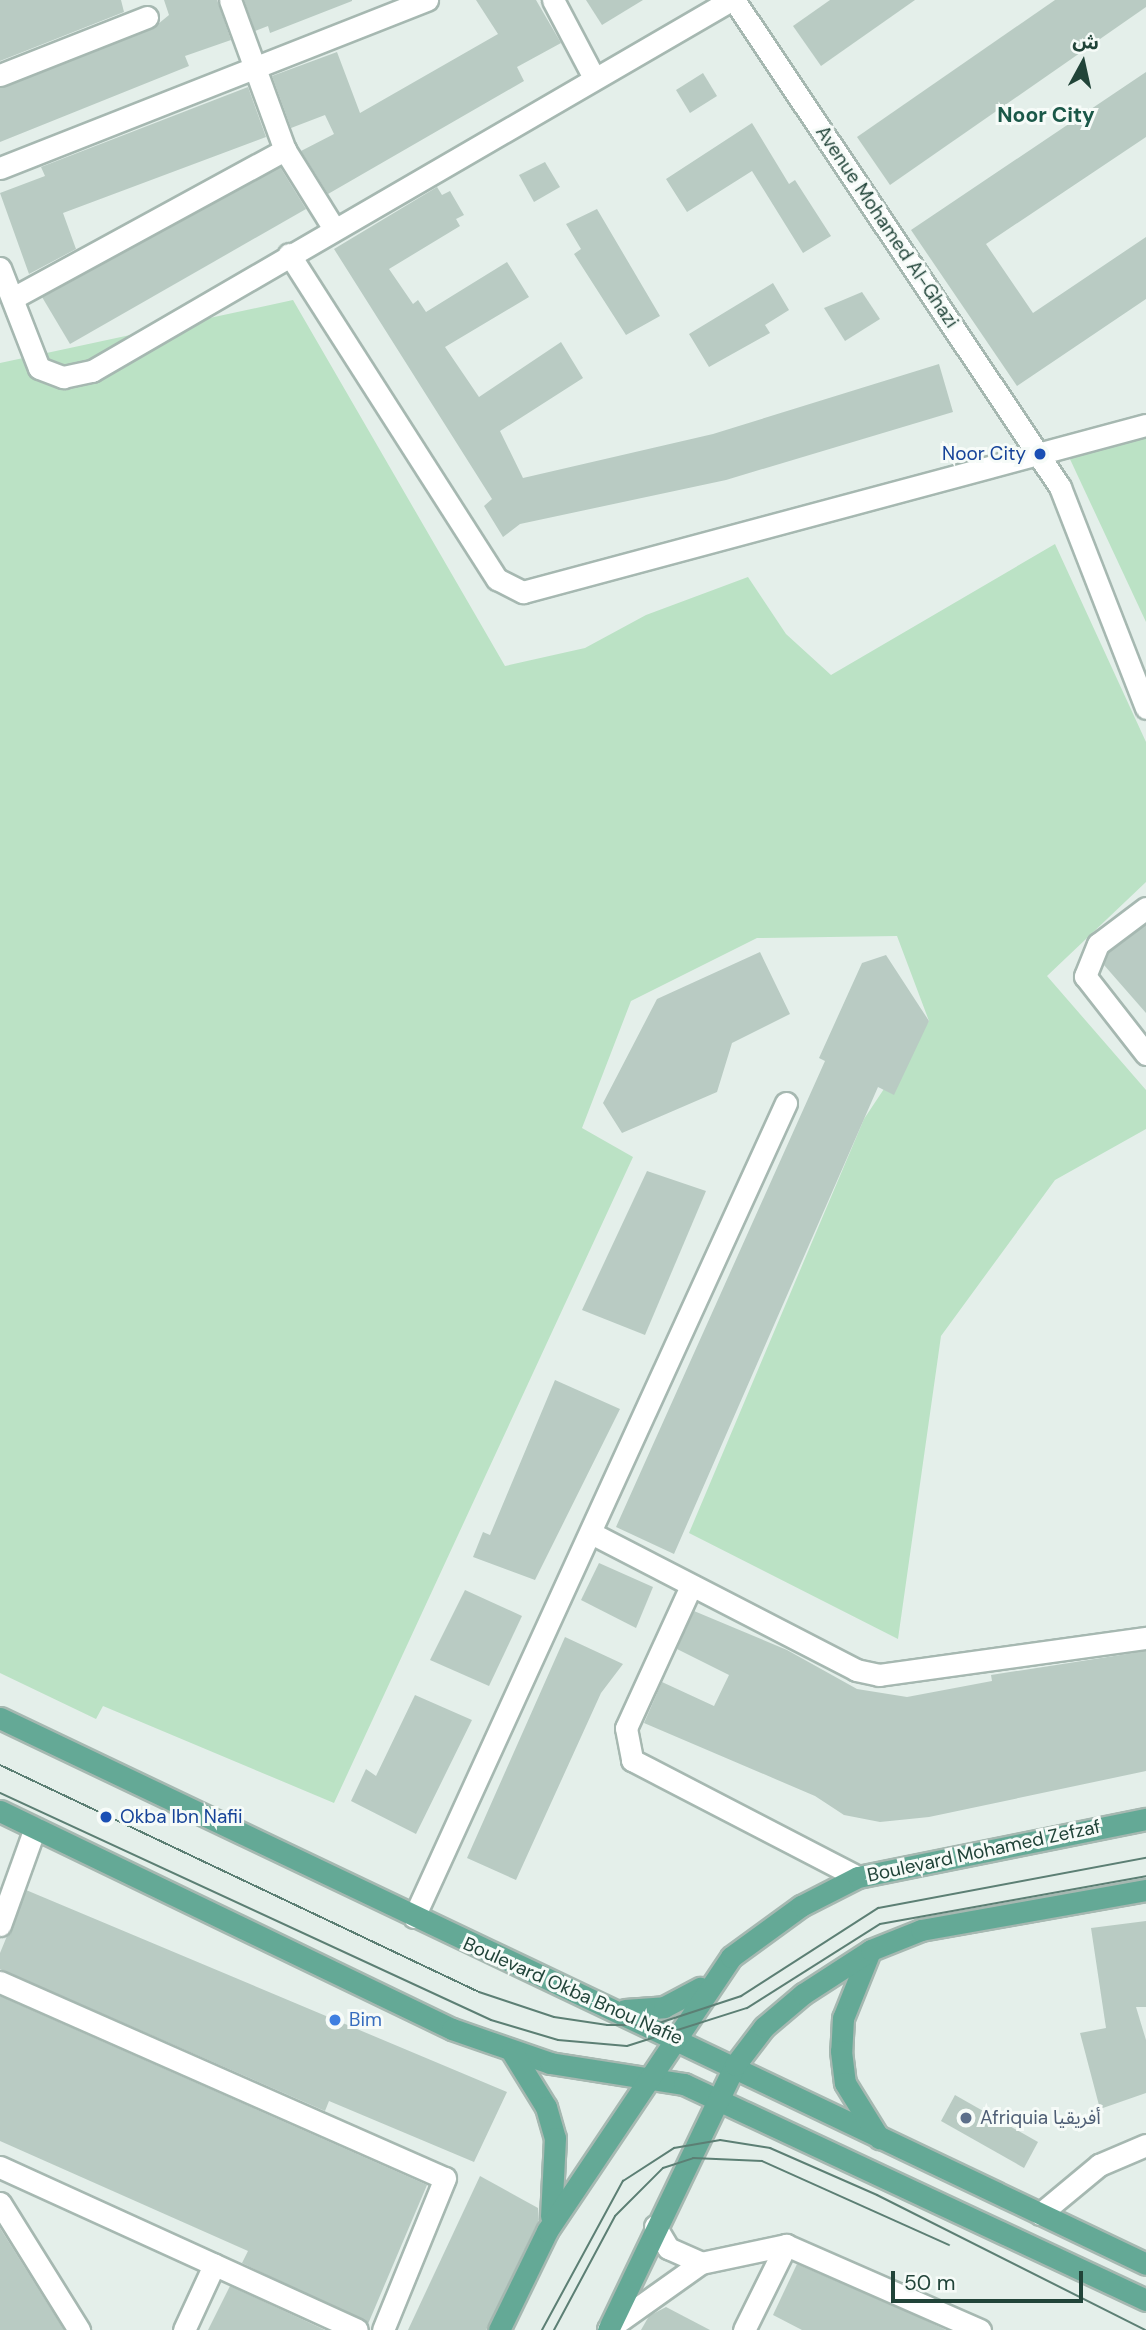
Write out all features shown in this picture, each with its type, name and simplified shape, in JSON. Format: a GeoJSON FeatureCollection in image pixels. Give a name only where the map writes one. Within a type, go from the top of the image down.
{"type":"FeatureCollection","features":[{"type":"Feature","properties":{"kind":"main road","name":"Boulevard Okba Bnou Nafie"},"geometry":{"type":"LineString","coordinates":[[0,1718],[414,1917],[675,2035],[882,2142],[1146,2264]]}},
{"type":"Feature","properties":{"kind":"main road"},"geometry":{"type":"LineString","coordinates":[[0,1811],[512,2052],[648,2074],[718,2098],[1146,2300]]}},
{"type":"Feature","properties":{"kind":"main road","name":"Boulevard Mohamed Zefzaf"},"geometry":{"type":"LineString","coordinates":[[547,2231],[710,1980],[801,1906],[858,1877],[1146,1819]]}},
{"type":"Feature","properties":{"kind":"main road"},"geometry":{"type":"LineString","coordinates":[[608,2330],[654,2226],[718,2098],[735,2065],[764,2027],[871,1950],[921,1930],[1146,1890]]}},
{"type":"Feature","properties":{"kind":"main road"},"geometry":{"type":"LineString","coordinates":[[871,1950],[843,2018],[841,2051],[845,2083],[882,2142]]}},
{"type":"Feature","properties":{"kind":"main road"},"geometry":{"type":"LineString","coordinates":[[611,2008],[664,2007],[710,1980]]}},
{"type":"Feature","properties":{"kind":"main road"},"geometry":{"type":"LineString","coordinates":[[499,2330],[547,2231],[555,2203],[555,2138],[546,2107],[512,2052]]}},
{"type":"Feature","properties":{"kind":"street"},"geometry":{"type":"LineString","coordinates":[[230,0],[285,150],[333,227]]}},
{"type":"Feature","properties":{"kind":"street"},"geometry":{"type":"LineString","coordinates":[[0,168],[427,0]]}},
{"type":"Feature","properties":{"kind":"street"},"geometry":{"type":"LineString","coordinates":[[553,0],[593,76]]}},
{"type":"Feature","properties":{"kind":"street"},"geometry":{"type":"LineString","coordinates":[[0,268],[39,368],[63,377],[116,359],[333,227],[593,76],[733,0]]}},
{"type":"Feature","properties":{"kind":"street","name":"Avenue Mohamed Al-Ghazi"},"geometry":{"type":"LineString","coordinates":[[733,0],[1040,454],[1088,548],[1146,708]]}},
{"type":"Feature","properties":{"kind":"street"},"geometry":{"type":"LineString","coordinates":[[0,75],[147,17]]}},
{"type":"Feature","properties":{"kind":"street"},"geometry":{"type":"LineString","coordinates":[[13,298],[285,150]]}},
{"type":"Feature","properties":{"kind":"street"},"geometry":{"type":"LineString","coordinates":[[289,254],[508,589],[523,592],[757,533],[1146,425]]}},
{"type":"Feature","properties":{"kind":"street"},"geometry":{"type":"LineString","coordinates":[[1146,908],[1098,944],[1085,976],[1146,1054]]}},
{"type":"Feature","properties":{"kind":"street"},"geometry":{"type":"LineString","coordinates":[[414,1917],[593,1534],[786,1103]]}},
{"type":"Feature","properties":{"kind":"street"},"geometry":{"type":"LineString","coordinates":[[593,1534],[856,1670],[879,1675],[1146,1638]]}},
{"type":"Feature","properties":{"kind":"street"},"geometry":{"type":"LineString","coordinates":[[691,1586],[626,1728],[632,1760],[858,1877]]}},
{"type":"Feature","properties":{"kind":"street"},"geometry":{"type":"LineString","coordinates":[[0,1925],[35,1828]]}},
{"type":"Feature","properties":{"kind":"street"},"geometry":{"type":"LineString","coordinates":[[0,1982],[445,2178],[383,2330]]}},
{"type":"Feature","properties":{"kind":"street"},"geometry":{"type":"LineString","coordinates":[[1040,2214],[1099,2165],[1146,2145]]}},
{"type":"Feature","properties":{"kind":"street"},"geometry":{"type":"LineString","coordinates":[[0,2167],[357,2330]]}},
{"type":"Feature","properties":{"kind":"street"},"geometry":{"type":"LineString","coordinates":[[0,2203],[79,2330]]}},
{"type":"Feature","properties":{"kind":"street"},"geometry":{"type":"LineString","coordinates":[[654,2226],[668,2248],[701,2263]]}},
{"type":"Feature","properties":{"kind":"street"},"geometry":{"type":"LineString","coordinates":[[748,2329],[786,2245]]}},
{"type":"Feature","properties":{"kind":"street"},"geometry":{"type":"LineString","coordinates":[[608,2330],[701,2263],[786,2245],[980,2330]]}},
{"type":"Feature","properties":{"kind":"street"},"geometry":{"type":"LineString","coordinates":[[184,2330],[214,2265]]}},
{"type":"Feature","properties":{"kind":"green space"},"geometry":{"type":"Polygon","coordinates":[[[293,300],[505,666],[585,648],[646,615],[748,577],[786,634],[831,675],[1055,544],[1146,742],[1146,882],[1047,976],[1146,1090],[1146,1129],[1055,1180],[941,1336],[898,1639],[689,1533],[864,1119],[929,1021],[897,936],[757,938],[631,1001],[582,1128],[633,1157],[334,1803],[103,1706],[96,1719],[0,1673],[0,363],[293,300]]]}},
{"type":"Feature","properties":{"kind":"green space"},"geometry":{"type":"Polygon","coordinates":[[[1146,433],[1146,622],[1069,457],[1146,433]]]}},
{"type":"Feature","properties":{"kind":"building"},"geometry":{"type":"Polygon","coordinates":[[[0,0],[121,0],[124,12],[0,61],[0,0]]]}},
{"type":"Feature","properties":{"kind":"building"},"geometry":{"type":"Polygon","coordinates":[[[164,0],[217,0],[231,40],[185,56],[189,66],[0,142],[0,88],[152,29],[169,15],[164,0]]]}},
{"type":"Feature","properties":{"kind":"building"},"geometry":{"type":"Polygon","coordinates":[[[244,0],[352,1],[270,33],[268,26],[255,31],[244,0]]]}},
{"type":"Feature","properties":{"kind":"building"},"geometry":{"type":"Polygon","coordinates":[[[476,0],[536,0],[561,43],[517,67],[524,81],[328,194],[301,151],[334,134],[325,115],[291,128],[272,76],[337,52],[360,113],[498,34],[476,0]]]}},
{"type":"Feature","properties":{"kind":"building"},"geometry":{"type":"Polygon","coordinates":[[[586,0],[643,0],[602,25],[586,0]]]}},
{"type":"Feature","properties":{"kind":"building"},"geometry":{"type":"Polygon","coordinates":[[[830,0],[915,0],[821,66],[793,26],[830,0]]]}},
{"type":"Feature","properties":{"kind":"building"},"geometry":{"type":"Polygon","coordinates":[[[1055,0],[1146,0],[1146,7],[890,185],[857,137],[1055,0]]]}},
{"type":"Feature","properties":{"kind":"building"},"geometry":{"type":"Polygon","coordinates":[[[1146,72],[1146,137],[986,244],[1033,313],[1146,237],[1146,299],[1017,386],[911,230],[1146,72]]]}},
{"type":"Feature","properties":{"kind":"building"},"geometry":{"type":"Polygon","coordinates":[[[703,73],[717,96],[690,113],[676,90],[703,73]]]}},
{"type":"Feature","properties":{"kind":"building"},"geometry":{"type":"Polygon","coordinates":[[[248,87],[266,137],[63,213],[76,249],[29,274],[0,193],[45,176],[41,167],[248,87]]]}},
{"type":"Feature","properties":{"kind":"building"},"geometry":{"type":"Polygon","coordinates":[[[752,123],[789,184],[795,180],[831,236],[803,253],[752,171],[687,212],[666,179],[752,123]]]}},
{"type":"Feature","properties":{"kind":"building"},"geometry":{"type":"Polygon","coordinates":[[[545,162],[560,187],[534,202],[519,175],[545,162]]]}},
{"type":"Feature","properties":{"kind":"building"},"geometry":{"type":"Polygon","coordinates":[[[280,167],[306,209],[70,344],[42,297],[280,167]]]}},
{"type":"Feature","properties":{"kind":"building"},"geometry":{"type":"Polygon","coordinates":[[[437,187],[442,195],[450,191],[464,215],[456,219],[460,226],[389,269],[413,304],[418,300],[426,312],[507,262],[529,297],[445,347],[479,397],[561,342],[583,378],[500,431],[523,478],[713,434],[939,364],[953,412],[726,480],[520,524],[503,537],[484,506],[492,499],[334,249],[437,187]]]}},
{"type":"Feature","properties":{"kind":"building"},"geometry":{"type":"Polygon","coordinates":[[[597,209],[660,316],[626,335],[574,254],[581,249],[566,224],[597,209]]]}},
{"type":"Feature","properties":{"kind":"building"},"geometry":{"type":"Polygon","coordinates":[[[773,283],[789,310],[765,325],[770,333],[709,367],[689,334],[773,283]]]}},
{"type":"Feature","properties":{"kind":"building"},"geometry":{"type":"Polygon","coordinates":[[[862,292],[880,319],[845,341],[824,308],[862,292]]]}},
{"type":"Feature","properties":{"kind":"building"},"geometry":{"type":"Polygon","coordinates":[[[1146,924],[1146,1013],[1104,965],[1109,952],[1146,924]]]}},
{"type":"Feature","properties":{"kind":"building"},"geometry":{"type":"Polygon","coordinates":[[[760,952],[790,1014],[732,1043],[717,1092],[622,1133],[603,1103],[657,999],[760,952]]]}},
{"type":"Feature","properties":{"kind":"building"},"geometry":{"type":"Polygon","coordinates":[[[886,955],[929,1021],[894,1095],[878,1087],[674,1554],[616,1527],[825,1061],[819,1058],[862,963],[886,955]]]}},
{"type":"Feature","properties":{"kind":"building"},"geometry":{"type":"Polygon","coordinates":[[[647,1171],[706,1191],[645,1335],[582,1310],[647,1171]]]}},
{"type":"Feature","properties":{"kind":"building"},"geometry":{"type":"Polygon","coordinates":[[[555,1380],[620,1409],[535,1580],[473,1557],[483,1532],[490,1535],[555,1380]]]}},
{"type":"Feature","properties":{"kind":"building"},"geometry":{"type":"Polygon","coordinates":[[[599,1563],[653,1587],[636,1628],[581,1600],[599,1563]]]}},
{"type":"Feature","properties":{"kind":"building"},"geometry":{"type":"Polygon","coordinates":[[[465,1590],[522,1616],[489,1686],[430,1660],[465,1590]]]}},
{"type":"Feature","properties":{"kind":"building"},"geometry":{"type":"Polygon","coordinates":[[[694,1611],[787,1650],[857,1689],[907,1697],[992,1681],[991,1675],[1146,1651],[1146,1771],[929,1817],[880,1822],[844,1815],[815,1796],[644,1723],[662,1682],[714,1706],[729,1675],[677,1649],[694,1611]]]}},
{"type":"Feature","properties":{"kind":"building"},"geometry":{"type":"Polygon","coordinates":[[[565,1637],[623,1664],[601,1693],[516,1880],[467,1858],[565,1637]]]}},
{"type":"Feature","properties":{"kind":"building"},"geometry":{"type":"Polygon","coordinates":[[[415,1695],[472,1720],[416,1834],[351,1801],[366,1769],[376,1776],[415,1695]]]}},
{"type":"Feature","properties":{"kind":"building"},"geometry":{"type":"Polygon","coordinates":[[[26,1890],[507,2092],[474,2162],[329,2101],[325,2111],[0,1969],[0,1953],[26,1890]]]}},
{"type":"Feature","properties":{"kind":"building"},"geometry":{"type":"Polygon","coordinates":[[[1146,1921],[1146,2007],[1136,2007],[1146,2040],[1146,2093],[1100,2109],[1080,2033],[1106,2028],[1091,1928],[1146,1921]]]}},
{"type":"Feature","properties":{"kind":"building"},"geometry":{"type":"Polygon","coordinates":[[[0,1996],[427,2185],[368,2324],[242,2263],[248,2251],[0,2141],[0,1996]]]}},
{"type":"Feature","properties":{"kind":"building"},"geometry":{"type":"Polygon","coordinates":[[[955,2095],[1038,2142],[1024,2168],[941,2121],[955,2095]]]}},
{"type":"Feature","properties":{"kind":"building"},"geometry":{"type":"Polygon","coordinates":[[[480,2176],[538,2208],[539,2220],[486,2330],[408,2330],[480,2176]]]}},
{"type":"Feature","properties":{"kind":"building"},"geometry":{"type":"Polygon","coordinates":[[[0,2228],[64,2330],[0,2330],[0,2228]]]}},
{"type":"Feature","properties":{"kind":"building"},"geometry":{"type":"Polygon","coordinates":[[[797,2264],[946,2330],[802,2330],[773,2315],[797,2264]]]}},
{"type":"Feature","properties":{"kind":"building"},"geometry":{"type":"Polygon","coordinates":[[[230,2286],[325,2330],[208,2330],[230,2286]]]}},
{"type":"Feature","properties":{"kind":"building"},"geometry":{"type":"Polygon","coordinates":[[[666,2307],[710,2330],[641,2330],[649,2316],[666,2307]]]}},
{"type":"Feature","properties":{"kind":"tram line"},"geometry":{"type":"LineString","coordinates":[[0,1765],[479,1992],[554,2017],[607,2025],[653,2025],[741,1996],[878,1908],[1146,1858]]}},
{"type":"Feature","properties":{"kind":"tram line"},"geometry":{"type":"LineString","coordinates":[[0,1793],[491,2020],[558,2040],[627,2046],[747,2008],[880,1924],[1146,1876]]}},
{"type":"Feature","properties":{"kind":"tram line"},"geometry":{"type":"LineString","coordinates":[[542,2330],[623,2181],[674,2148],[720,2140],[770,2148],[877,2195],[1145,2330]]}},
{"type":"Feature","properties":{"kind":"tram line"},"geometry":{"type":"LineString","coordinates":[[554,2330],[615,2216],[663,2168],[693,2158],[762,2161],[949,2245]]}},
{"type":"Feature","properties":{"kind":"place","name":"Noor City"},"geometry":{"type":"Point","coordinates":[1040,454]}},
{"type":"Feature","properties":{"kind":"place","name":"Okba Ibn Nafii"},"geometry":{"type":"Point","coordinates":[106,1817]}},
{"type":"Feature","properties":{"kind":"place","name":"Bim"},"geometry":{"type":"Point","coordinates":[335,2020]}},
{"type":"Feature","properties":{"kind":"place","name":"Afriquia أفريقيا"},"geometry":{"type":"Point","coordinates":[966,2118]}},
{"type":"Feature","properties":{"kind":"district","name":"Noor City"},"geometry":{"type":"Point","coordinates":[1046,115]}}]}
